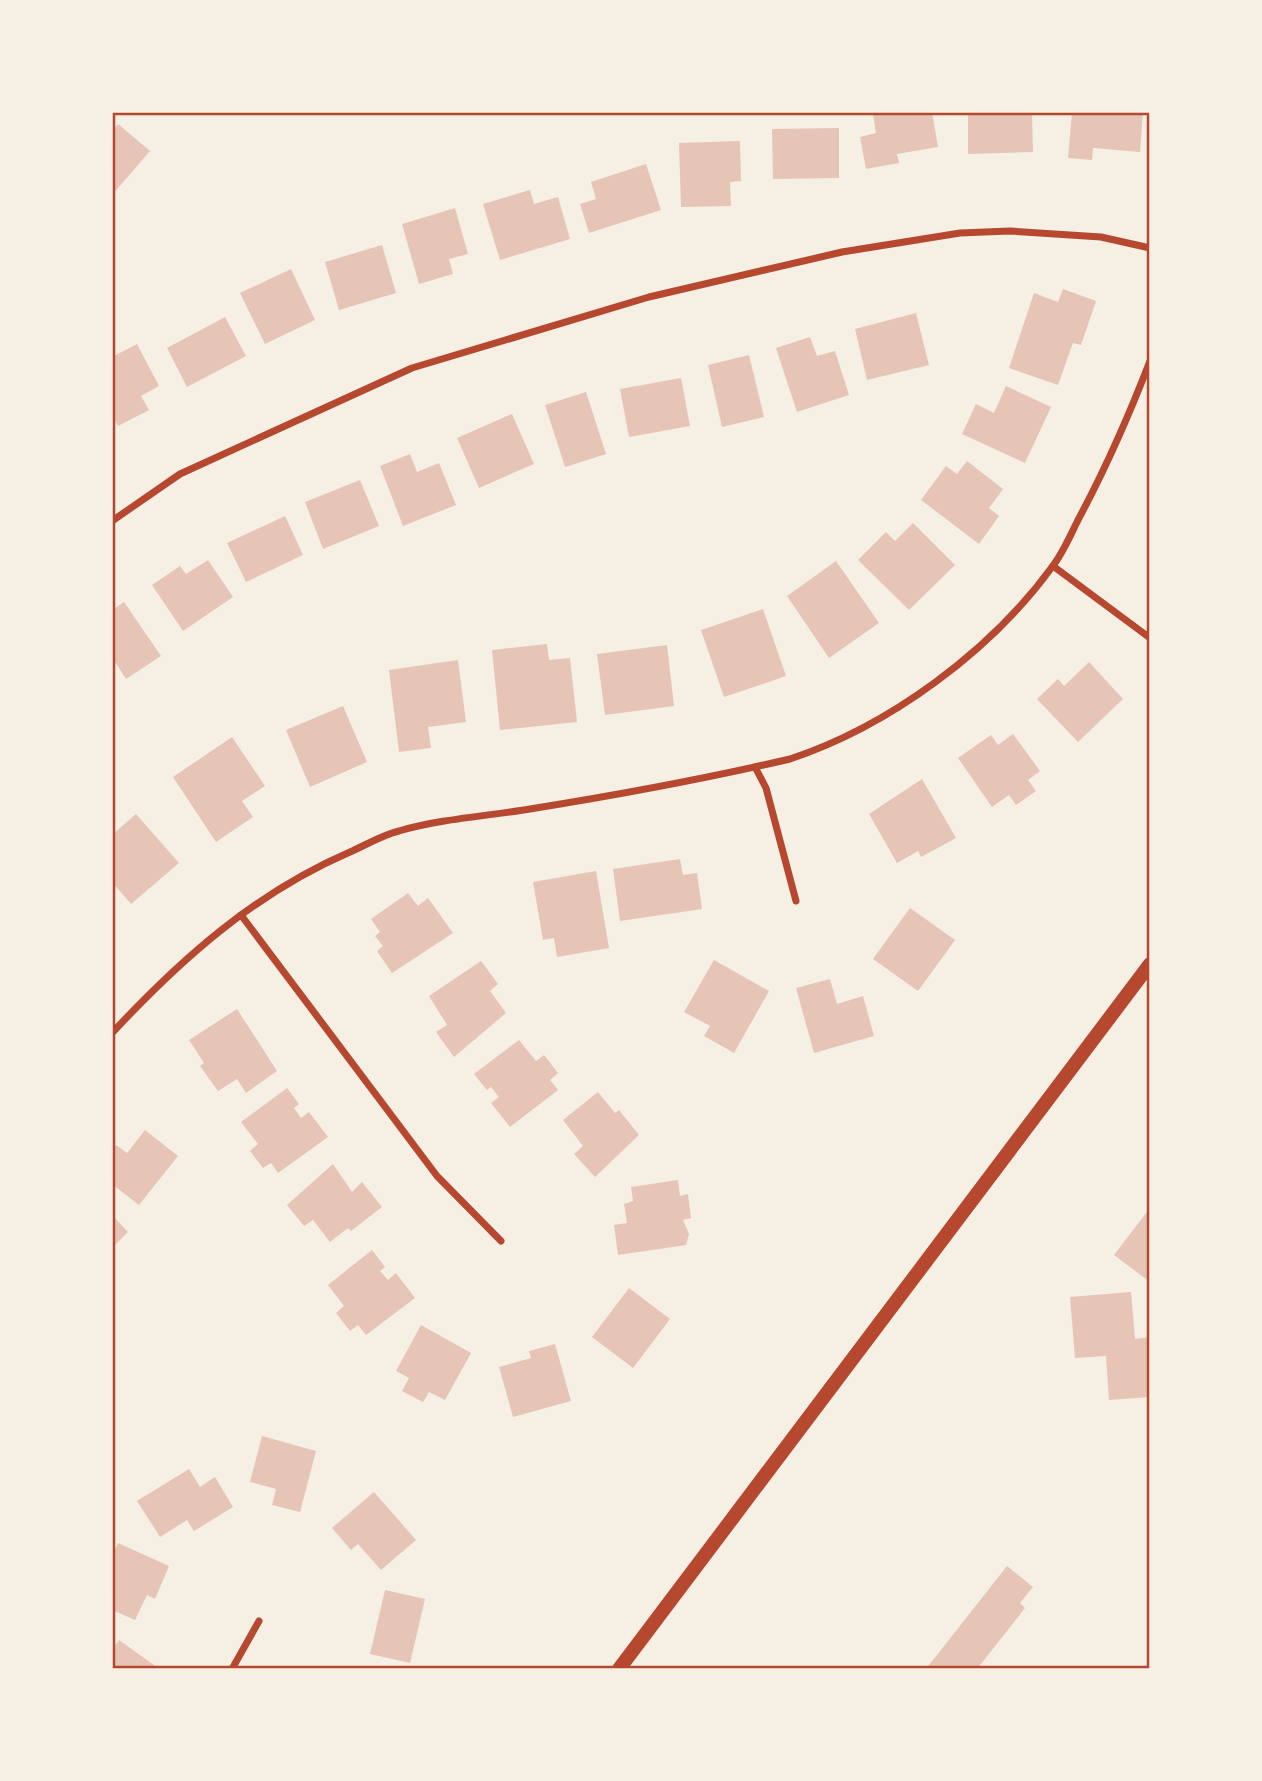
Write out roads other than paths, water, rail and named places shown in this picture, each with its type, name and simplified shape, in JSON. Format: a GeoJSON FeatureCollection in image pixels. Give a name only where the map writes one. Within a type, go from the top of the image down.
{"type":"FeatureCollection","features":[{"type":"Feature","properties":{"kind":"main road"},"geometry":{"type":"LineString","coordinates":[[619,1669],[1150,964]]}},
{"type":"Feature","properties":{"kind":"street"},"geometry":{"type":"LineString","coordinates":[[112,521],[180,474],[412,368],[649,297],[842,252],[960,233],[1010,231],[1101,237],[1150,248]]}},
{"type":"Feature","properties":{"kind":"street"},"geometry":{"type":"LineString","coordinates":[[112,1033],[167,974],[211,934],[241,915],[263,896],[308,870],[398,831],[755,767],[826,747],[891,712],[951,671],[1006,620],[1053,566],[1116,449],[1150,361]]}},
{"type":"Feature","properties":{"kind":"street"},"geometry":{"type":"LineString","coordinates":[[1053,566],[1150,638]]}},
{"type":"Feature","properties":{"kind":"street"},"geometry":{"type":"LineString","coordinates":[[755,767],[766,788],[796,901]]}},
{"type":"Feature","properties":{"kind":"street"},"geometry":{"type":"LineString","coordinates":[[241,915],[437,1176],[501,1241]]}},
{"type":"Feature","properties":{"kind":"street"},"geometry":{"type":"LineString","coordinates":[[232,1669],[259,1621]]}}]}
